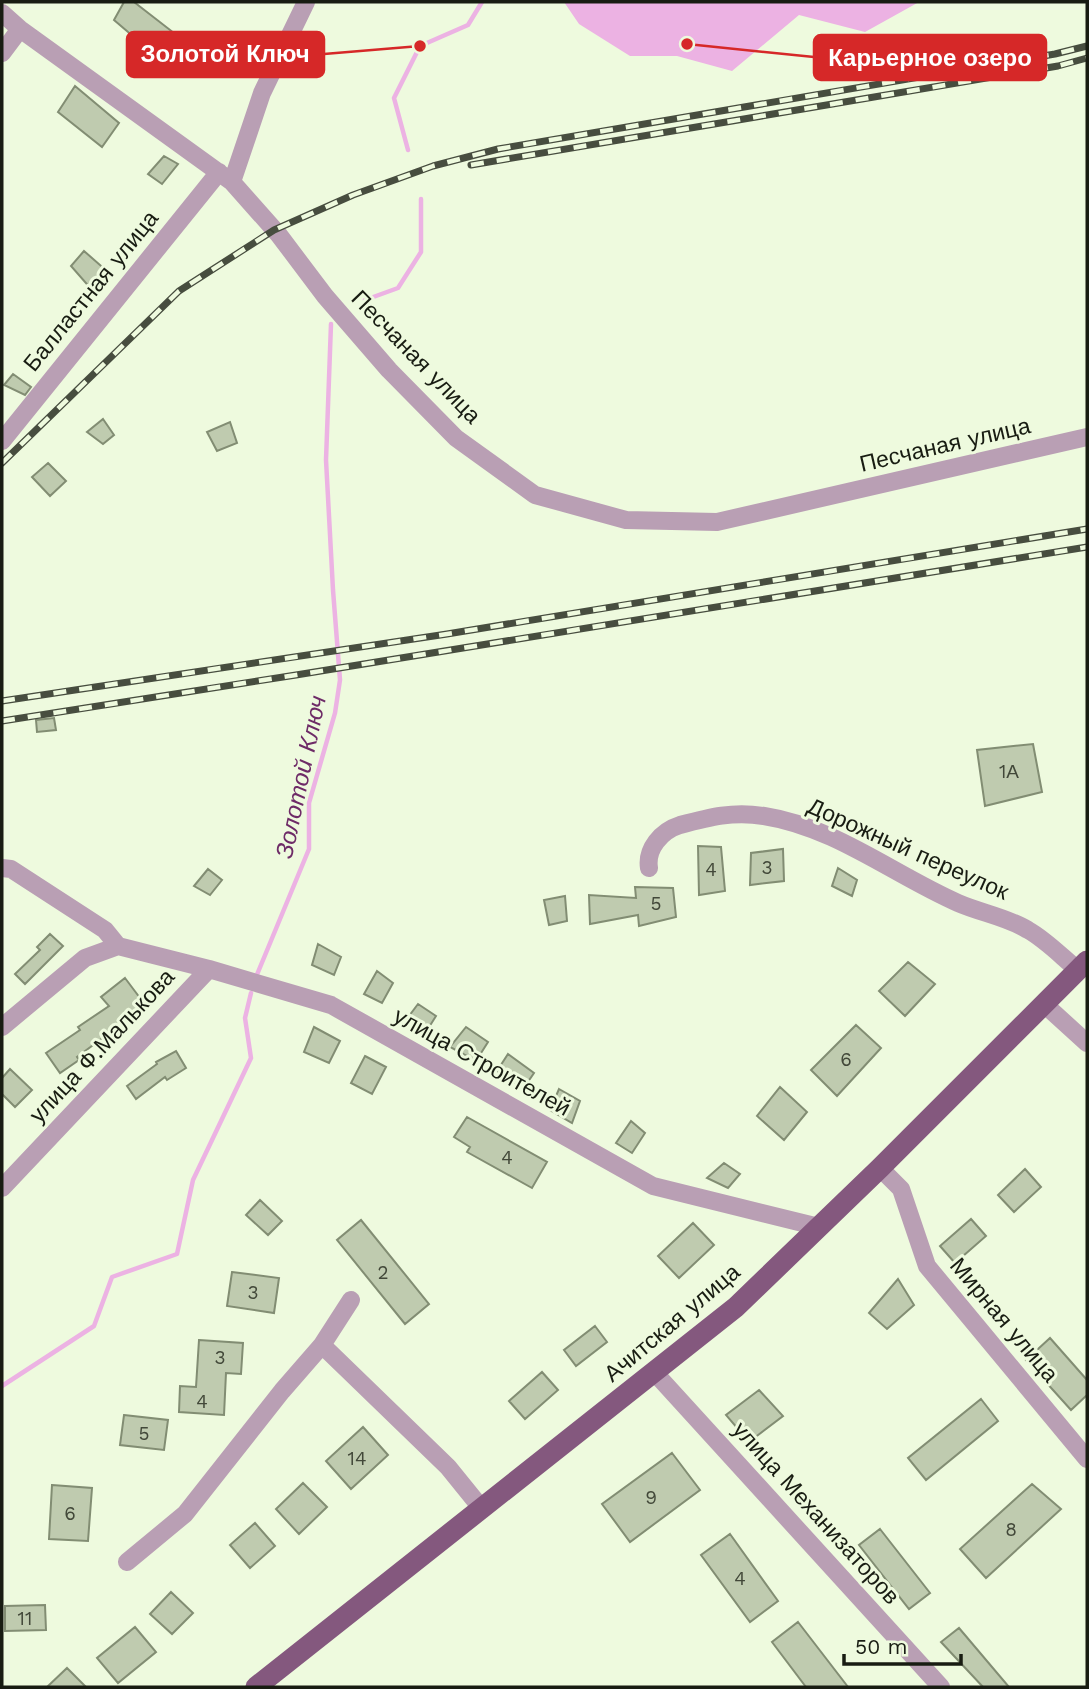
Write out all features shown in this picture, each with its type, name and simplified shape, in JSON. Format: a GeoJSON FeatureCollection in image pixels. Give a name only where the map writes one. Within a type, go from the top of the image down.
{"type":"FeatureCollection","features":[{"type":"Feature","properties":{"kind":"main road","name":"Ачитская улица"},"geometry":{"type":"LineString","coordinates":[[256,1687],[736,1307],[1083,966]]}},
{"type":"Feature","properties":{"kind":"street"},"geometry":{"type":"LineString","coordinates":[[225,177],[306,2]]}},
{"type":"Feature","properties":{"kind":"street","name":"Песчаная улица"},"geometry":{"type":"LineString","coordinates":[[2,13],[20,29],[225,177],[279,235],[325,296],[399,380],[456,438],[535,495],[626,520],[717,522],[1087,437]]}},
{"type":"Feature","properties":{"kind":"street"},"geometry":{"type":"LineString","coordinates":[[2,53],[20,29]]}},
{"type":"Feature","properties":{"kind":"street","name":"Балластная улица"},"geometry":{"type":"LineString","coordinates":[[2,441],[225,177]]}},
{"type":"Feature","properties":{"kind":"street","name":"Дорожный переулок"},"geometry":{"type":"LineString","coordinates":[[649,868],[648,857],[654,844],[672,827],[724,813],[764,816],[804,826],[852,847],[959,904],[1028,930],[1083,966]]}},
{"type":"Feature","properties":{"kind":"street"},"geometry":{"type":"LineString","coordinates":[[2,868],[11,869],[106,930],[118,946],[85,958],[2,1027]]}},
{"type":"Feature","properties":{"kind":"street","name":"улица Строителей"},"geometry":{"type":"LineString","coordinates":[[118,946],[209,969],[331,1005],[653,1186],[819,1227]]}},
{"type":"Feature","properties":{"kind":"street","name":"улица Ф.Малькова"},"geometry":{"type":"LineString","coordinates":[[2,1188],[209,969]]}},
{"type":"Feature","properties":{"kind":"street"},"geometry":{"type":"LineString","coordinates":[[1044,1004],[1087,1042]]}},
{"type":"Feature","properties":{"kind":"street","name":"Мирная улица"},"geometry":{"type":"LineString","coordinates":[[880,1168],[901,1189],[927,1266],[1087,1458]]}},
{"type":"Feature","properties":{"kind":"street"},"geometry":{"type":"LineString","coordinates":[[127,1562],[185,1514],[282,1391],[322,1345],[351,1300]]}},
{"type":"Feature","properties":{"kind":"street"},"geometry":{"type":"LineString","coordinates":[[322,1345],[448,1467],[482,1509]]}},
{"type":"Feature","properties":{"kind":"street","name":"улица Механизаторов"},"geometry":{"type":"LineString","coordinates":[[655,1373],[933,1684]]}},
{"type":"Feature","properties":{"kind":"shaded area"},"geometry":{"type":"Polygon","coordinates":[[[564,2],[919,2],[865,32],[799,15],[732,71],[677,56],[630,56],[579,24],[564,2]]]}},
{"type":"Feature","properties":{"kind":"building"},"geometry":{"type":"Polygon","coordinates":[[[124,2],[134,2],[183,40],[162,61],[114,20],[124,2]]]}},
{"type":"Feature","properties":{"kind":"building"},"geometry":{"type":"Polygon","coordinates":[[[75,86],[119,123],[102,147],[58,112],[75,86]]]}},
{"type":"Feature","properties":{"kind":"building"},"geometry":{"type":"Polygon","coordinates":[[[164,156],[178,164],[162,184],[148,174],[164,156]]]}},
{"type":"Feature","properties":{"kind":"building"},"geometry":{"type":"Polygon","coordinates":[[[84,251],[108,272],[92,290],[71,266],[84,251]]]}},
{"type":"Feature","properties":{"kind":"building"},"geometry":{"type":"Polygon","coordinates":[[[13,374],[31,387],[25,395],[4,385],[13,374]]]}},
{"type":"Feature","properties":{"kind":"building"},"geometry":{"type":"Polygon","coordinates":[[[103,419],[114,435],[103,444],[87,432],[103,419]]]}},
{"type":"Feature","properties":{"kind":"building"},"geometry":{"type":"Polygon","coordinates":[[[230,422],[237,443],[217,451],[207,432],[230,422]]]}},
{"type":"Feature","properties":{"kind":"building"},"geometry":{"type":"Polygon","coordinates":[[[48,463],[66,481],[50,496],[32,477],[48,463]]]}},
{"type":"Feature","properties":{"kind":"building"},"geometry":{"type":"Polygon","coordinates":[[[54,718],[56,730],[37,732],[36,720],[54,718]]]}},
{"type":"Feature","properties":{"kind":"building"},"geometry":{"type":"Polygon","coordinates":[[[1033,744],[1042,792],[985,806],[977,750],[1033,744]]]}},
{"type":"Feature","properties":{"kind":"building"},"geometry":{"type":"Polygon","coordinates":[[[698,846],[721,847],[725,891],[699,895],[698,846]]]}},
{"type":"Feature","properties":{"kind":"building"},"geometry":{"type":"Polygon","coordinates":[[[783,849],[784,881],[750,885],[751,853],[783,849]]]}},
{"type":"Feature","properties":{"kind":"building"},"geometry":{"type":"Polygon","coordinates":[[[838,868],[857,880],[852,896],[832,886],[838,868]]]}},
{"type":"Feature","properties":{"kind":"building"},"geometry":{"type":"Polygon","coordinates":[[[208,869],[222,880],[210,895],[194,886],[208,869]]]}},
{"type":"Feature","properties":{"kind":"building"},"geometry":{"type":"Polygon","coordinates":[[[635,887],[673,888],[676,917],[639,926],[638,915],[590,924],[589,895],[636,898],[635,887]]]}},
{"type":"Feature","properties":{"kind":"building"},"geometry":{"type":"Polygon","coordinates":[[[565,896],[567,921],[549,925],[544,900],[565,896]]]}},
{"type":"Feature","properties":{"kind":"building"},"geometry":{"type":"Polygon","coordinates":[[[50,934],[63,946],[25,984],[15,974],[40,950],[37,947],[50,934]]]}},
{"type":"Feature","properties":{"kind":"building"},"geometry":{"type":"Polygon","coordinates":[[[318,944],[341,957],[334,975],[312,965],[318,944]]]}},
{"type":"Feature","properties":{"kind":"building"},"geometry":{"type":"Polygon","coordinates":[[[908,962],[935,984],[905,1016],[879,991],[908,962]]]}},
{"type":"Feature","properties":{"kind":"building"},"geometry":{"type":"Polygon","coordinates":[[[377,971],[393,983],[382,1003],[364,994],[377,971]]]}},
{"type":"Feature","properties":{"kind":"building"},"geometry":{"type":"Polygon","coordinates":[[[125,978],[146,1006],[77,1057],[79,1060],[60,1073],[46,1053],[109,1006],[101,997],[125,978]]]}},
{"type":"Feature","properties":{"kind":"building"},"geometry":{"type":"Polygon","coordinates":[[[418,1004],[436,1016],[426,1032],[406,1020],[418,1004]]]}},
{"type":"Feature","properties":{"kind":"building"},"geometry":{"type":"Polygon","coordinates":[[[856,1025],[881,1048],[837,1096],[811,1070],[856,1025]]]}},
{"type":"Feature","properties":{"kind":"building"},"geometry":{"type":"Polygon","coordinates":[[[314,1027],[340,1041],[329,1063],[304,1052],[314,1027]]]}},
{"type":"Feature","properties":{"kind":"building"},"geometry":{"type":"Polygon","coordinates":[[[466,1027],[488,1042],[476,1061],[450,1047],[466,1027]]]}},
{"type":"Feature","properties":{"kind":"building"},"geometry":{"type":"Polygon","coordinates":[[[176,1051],[186,1068],[167,1080],[165,1077],[136,1099],[127,1086],[157,1064],[156,1062],[176,1051]]]}},
{"type":"Feature","properties":{"kind":"building"},"geometry":{"type":"Polygon","coordinates":[[[508,1054],[534,1073],[523,1089],[497,1071],[508,1054]]]}},
{"type":"Feature","properties":{"kind":"building"},"geometry":{"type":"Polygon","coordinates":[[[365,1056],[386,1067],[372,1094],[351,1083],[365,1056]]]}},
{"type":"Feature","properties":{"kind":"building"},"geometry":{"type":"Polygon","coordinates":[[[10,1069],[32,1090],[15,1107],[2,1094],[2,1078],[10,1069]]]}},
{"type":"Feature","properties":{"kind":"building"},"geometry":{"type":"Polygon","coordinates":[[[780,1087],[807,1112],[784,1140],[757,1116],[780,1087]]]}},
{"type":"Feature","properties":{"kind":"building"},"geometry":{"type":"Polygon","coordinates":[[[559,1089],[580,1101],[572,1123],[550,1110],[559,1089]]]}},
{"type":"Feature","properties":{"kind":"building"},"geometry":{"type":"Polygon","coordinates":[[[467,1117],[547,1162],[532,1188],[467,1152],[470,1147],[454,1137],[467,1117]]]}},
{"type":"Feature","properties":{"kind":"building"},"geometry":{"type":"Polygon","coordinates":[[[631,1121],[645,1133],[632,1153],[616,1143],[631,1121]]]}},
{"type":"Feature","properties":{"kind":"building"},"geometry":{"type":"Polygon","coordinates":[[[724,1163],[740,1174],[728,1188],[707,1178],[724,1163]]]}},
{"type":"Feature","properties":{"kind":"building"},"geometry":{"type":"Polygon","coordinates":[[[1025,1169],[1041,1187],[1014,1212],[998,1195],[1025,1169]]]}},
{"type":"Feature","properties":{"kind":"building"},"geometry":{"type":"Polygon","coordinates":[[[260,1200],[282,1221],[268,1235],[246,1215],[260,1200]]]}},
{"type":"Feature","properties":{"kind":"building"},"geometry":{"type":"Polygon","coordinates":[[[971,1219],[986,1236],[955,1263],[940,1246],[971,1219]]]}},
{"type":"Feature","properties":{"kind":"building"},"geometry":{"type":"Polygon","coordinates":[[[361,1220],[429,1304],[405,1324],[337,1240],[361,1220]]]}},
{"type":"Feature","properties":{"kind":"building"},"geometry":{"type":"Polygon","coordinates":[[[693,1223],[714,1245],[679,1278],[658,1256],[693,1223]]]}},
{"type":"Feature","properties":{"kind":"building"},"geometry":{"type":"Polygon","coordinates":[[[232,1272],[279,1278],[274,1313],[227,1306],[232,1272]]]}},
{"type":"Feature","properties":{"kind":"building"},"geometry":{"type":"Polygon","coordinates":[[[898,1279],[914,1305],[887,1329],[869,1313],[898,1279]]]}},
{"type":"Feature","properties":{"kind":"building"},"geometry":{"type":"Polygon","coordinates":[[[595,1326],[607,1342],[576,1366],[564,1350],[595,1326]]]}},
{"type":"Feature","properties":{"kind":"building"},"geometry":{"type":"Polygon","coordinates":[[[1050,1338],[1087,1380],[1087,1395],[1071,1410],[1026,1360],[1050,1338]]]}},
{"type":"Feature","properties":{"kind":"building"},"geometry":{"type":"Polygon","coordinates":[[[199,1340],[243,1343],[241,1374],[226,1373],[224,1415],[179,1412],[180,1386],[196,1387],[199,1340]]]}},
{"type":"Feature","properties":{"kind":"building"},"geometry":{"type":"Polygon","coordinates":[[[542,1372],[558,1390],[525,1419],[509,1401],[542,1372]]]}},
{"type":"Feature","properties":{"kind":"building"},"geometry":{"type":"Polygon","coordinates":[[[759,1390],[783,1416],[749,1442],[726,1415],[759,1390]]]}},
{"type":"Feature","properties":{"kind":"building"},"geometry":{"type":"Polygon","coordinates":[[[981,1399],[998,1421],[926,1480],[908,1458],[981,1399]]]}},
{"type":"Feature","properties":{"kind":"building"},"geometry":{"type":"Polygon","coordinates":[[[124,1415],[168,1420],[164,1450],[120,1445],[124,1415]]]}},
{"type":"Feature","properties":{"kind":"building"},"geometry":{"type":"Polygon","coordinates":[[[363,1427],[388,1455],[351,1489],[326,1461],[363,1427]]]}},
{"type":"Feature","properties":{"kind":"building"},"geometry":{"type":"Polygon","coordinates":[[[672,1453],[700,1490],[630,1542],[602,1504],[672,1453]]]}},
{"type":"Feature","properties":{"kind":"building"},"geometry":{"type":"Polygon","coordinates":[[[303,1483],[327,1507],[299,1534],[276,1509],[303,1483]]]}},
{"type":"Feature","properties":{"kind":"building"},"geometry":{"type":"Polygon","coordinates":[[[1032,1484],[1061,1509],[986,1578],[960,1549],[1032,1484]]]}},
{"type":"Feature","properties":{"kind":"building"},"geometry":{"type":"Polygon","coordinates":[[[52,1485],[92,1488],[88,1541],[49,1539],[52,1485]]]}},
{"type":"Feature","properties":{"kind":"building"},"geometry":{"type":"Polygon","coordinates":[[[255,1523],[275,1546],[250,1568],[230,1545],[255,1523]]]}},
{"type":"Feature","properties":{"kind":"building"},"geometry":{"type":"Polygon","coordinates":[[[880,1529],[930,1593],[909,1609],[859,1545],[880,1529]]]}},
{"type":"Feature","properties":{"kind":"building"},"geometry":{"type":"Polygon","coordinates":[[[730,1534],[778,1601],[750,1622],[701,1555],[730,1534]]]}},
{"type":"Feature","properties":{"kind":"building"},"geometry":{"type":"Polygon","coordinates":[[[171,1592],[193,1613],[172,1634],[150,1614],[171,1592]]]}},
{"type":"Feature","properties":{"kind":"building"},"geometry":{"type":"Polygon","coordinates":[[[45,1605],[46,1630],[5,1631],[5,1606],[45,1605]]]}},
{"type":"Feature","properties":{"kind":"building"},"geometry":{"type":"Polygon","coordinates":[[[798,1622],[848,1687],[806,1687],[772,1642],[798,1622]]]}},
{"type":"Feature","properties":{"kind":"building"},"geometry":{"type":"Polygon","coordinates":[[[135,1627],[156,1652],[118,1683],[97,1658],[135,1627]]]}},
{"type":"Feature","properties":{"kind":"building"},"geometry":{"type":"Polygon","coordinates":[[[959,1628],[1009,1687],[983,1687],[941,1642],[959,1628]]]}},
{"type":"Feature","properties":{"kind":"building"},"geometry":{"type":"Polygon","coordinates":[[[67,1668],[86,1687],[47,1687],[67,1668]]]}},
{"type":"Feature","properties":{"kind":"waterway","name":"Золотой Ключ"},"geometry":{"type":"LineString","coordinates":[[408,150],[394,98],[420,46],[468,25],[482,2]]}},
{"type":"Feature","properties":{"kind":"waterway","name":"Золотой Ключ"},"geometry":{"type":"LineString","coordinates":[[365,300],[398,288],[421,252],[421,199]]}},
{"type":"Feature","properties":{"kind":"waterway","name":"Золотой Ключ"},"geometry":{"type":"LineString","coordinates":[[256,977],[309,849],[309,803],[335,713],[340,680],[326,460],[331,324]]}},
{"type":"Feature","properties":{"kind":"waterway","name":"Золотой Ключ"},"geometry":{"type":"LineString","coordinates":[[2,1386],[94,1326],[112,1277],[177,1254],[193,1180],[251,1058],[245,1018],[251,993]]}},
{"type":"Feature","properties":{"kind":"railway"},"geometry":{"type":"LineString","coordinates":[[2,463],[179,291],[274,230],[353,195],[433,166],[498,149],[1055,54],[1087,46]]}},
{"type":"Feature","properties":{"kind":"railway"},"geometry":{"type":"LineString","coordinates":[[471,165],[1058,66],[1087,58]]}},
{"type":"Feature","properties":{"kind":"railway"},"geometry":{"type":"LineString","coordinates":[[2,701],[447,634],[1087,529]]}},
{"type":"Feature","properties":{"kind":"railway"},"geometry":{"type":"LineString","coordinates":[[2,721],[1087,547]]}},
{"type":"Feature","properties":{"kind":"place","name":"Карьерное озеро"},"geometry":{"type":"Point","coordinates":[687,44]}},
{"type":"Feature","properties":{"kind":"place","name":"Золотой Ключ"},"geometry":{"type":"Point","coordinates":[420,46]}}]}
